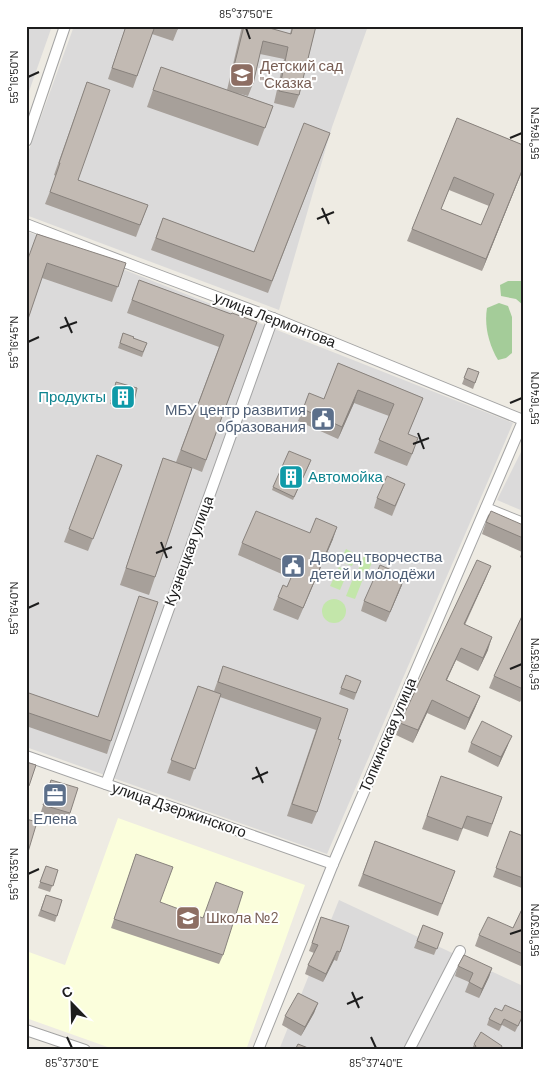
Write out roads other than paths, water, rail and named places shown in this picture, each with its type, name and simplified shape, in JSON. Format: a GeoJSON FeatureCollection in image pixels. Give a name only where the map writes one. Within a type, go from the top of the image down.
{"type":"FeatureCollection","features":[{"type":"Feature","properties":{"kind":"street"},"geometry":{"type":"LineString","coordinates":[[26,141],[65,26]]}},
{"type":"Feature","properties":{"kind":"street","name":"улица Лермонтова"},"geometry":{"type":"LineString","coordinates":[[26,224],[273,318],[523,421]]}},
{"type":"Feature","properties":{"kind":"street","name":"Кузнецкая улица"},"geometry":{"type":"LineString","coordinates":[[106,784],[273,318]]}},
{"type":"Feature","properties":{"kind":"street","name":"Топкинская улица"},"geometry":{"type":"LineString","coordinates":[[258,1050],[332,864],[523,421]]}},
{"type":"Feature","properties":{"kind":"street"},"geometry":{"type":"LineString","coordinates":[[486,508],[523,523]]}},
{"type":"Feature","properties":{"kind":"street","name":"улица Дзержинского"},"geometry":{"type":"LineString","coordinates":[[26,756],[332,864]]}},
{"type":"Feature","properties":{"kind":"street"},"geometry":{"type":"LineString","coordinates":[[409,1050],[460,950]]}},
{"type":"Feature","properties":{"kind":"street"},"geometry":{"type":"LineString","coordinates":[[26,1030],[85,1050]]}},
{"type":"Feature","properties":{"kind":"place","name":"Детский сад \"Сказка\""},"geometry":{"type":"Point","coordinates":[242,75]}},
{"type":"Feature","properties":{"kind":"place","name":"Продукты"},"geometry":{"type":"Point","coordinates":[123,397]}},
{"type":"Feature","properties":{"kind":"place","name":"МБУ центр развития образования"},"geometry":{"type":"Point","coordinates":[323,419]}},
{"type":"Feature","properties":{"kind":"place","name":"Автомойка"},"geometry":{"type":"Point","coordinates":[291,477]}},
{"type":"Feature","properties":{"kind":"place","name":"Дворец творчества детей и молодёжи"},"geometry":{"type":"Point","coordinates":[293,566]}},
{"type":"Feature","properties":{"kind":"place","name":"Елена"},"geometry":{"type":"Point","coordinates":[55,795]}},
{"type":"Feature","properties":{"kind":"place","name":"Школа №2"},"geometry":{"type":"Point","coordinates":[188,918]}}]}
